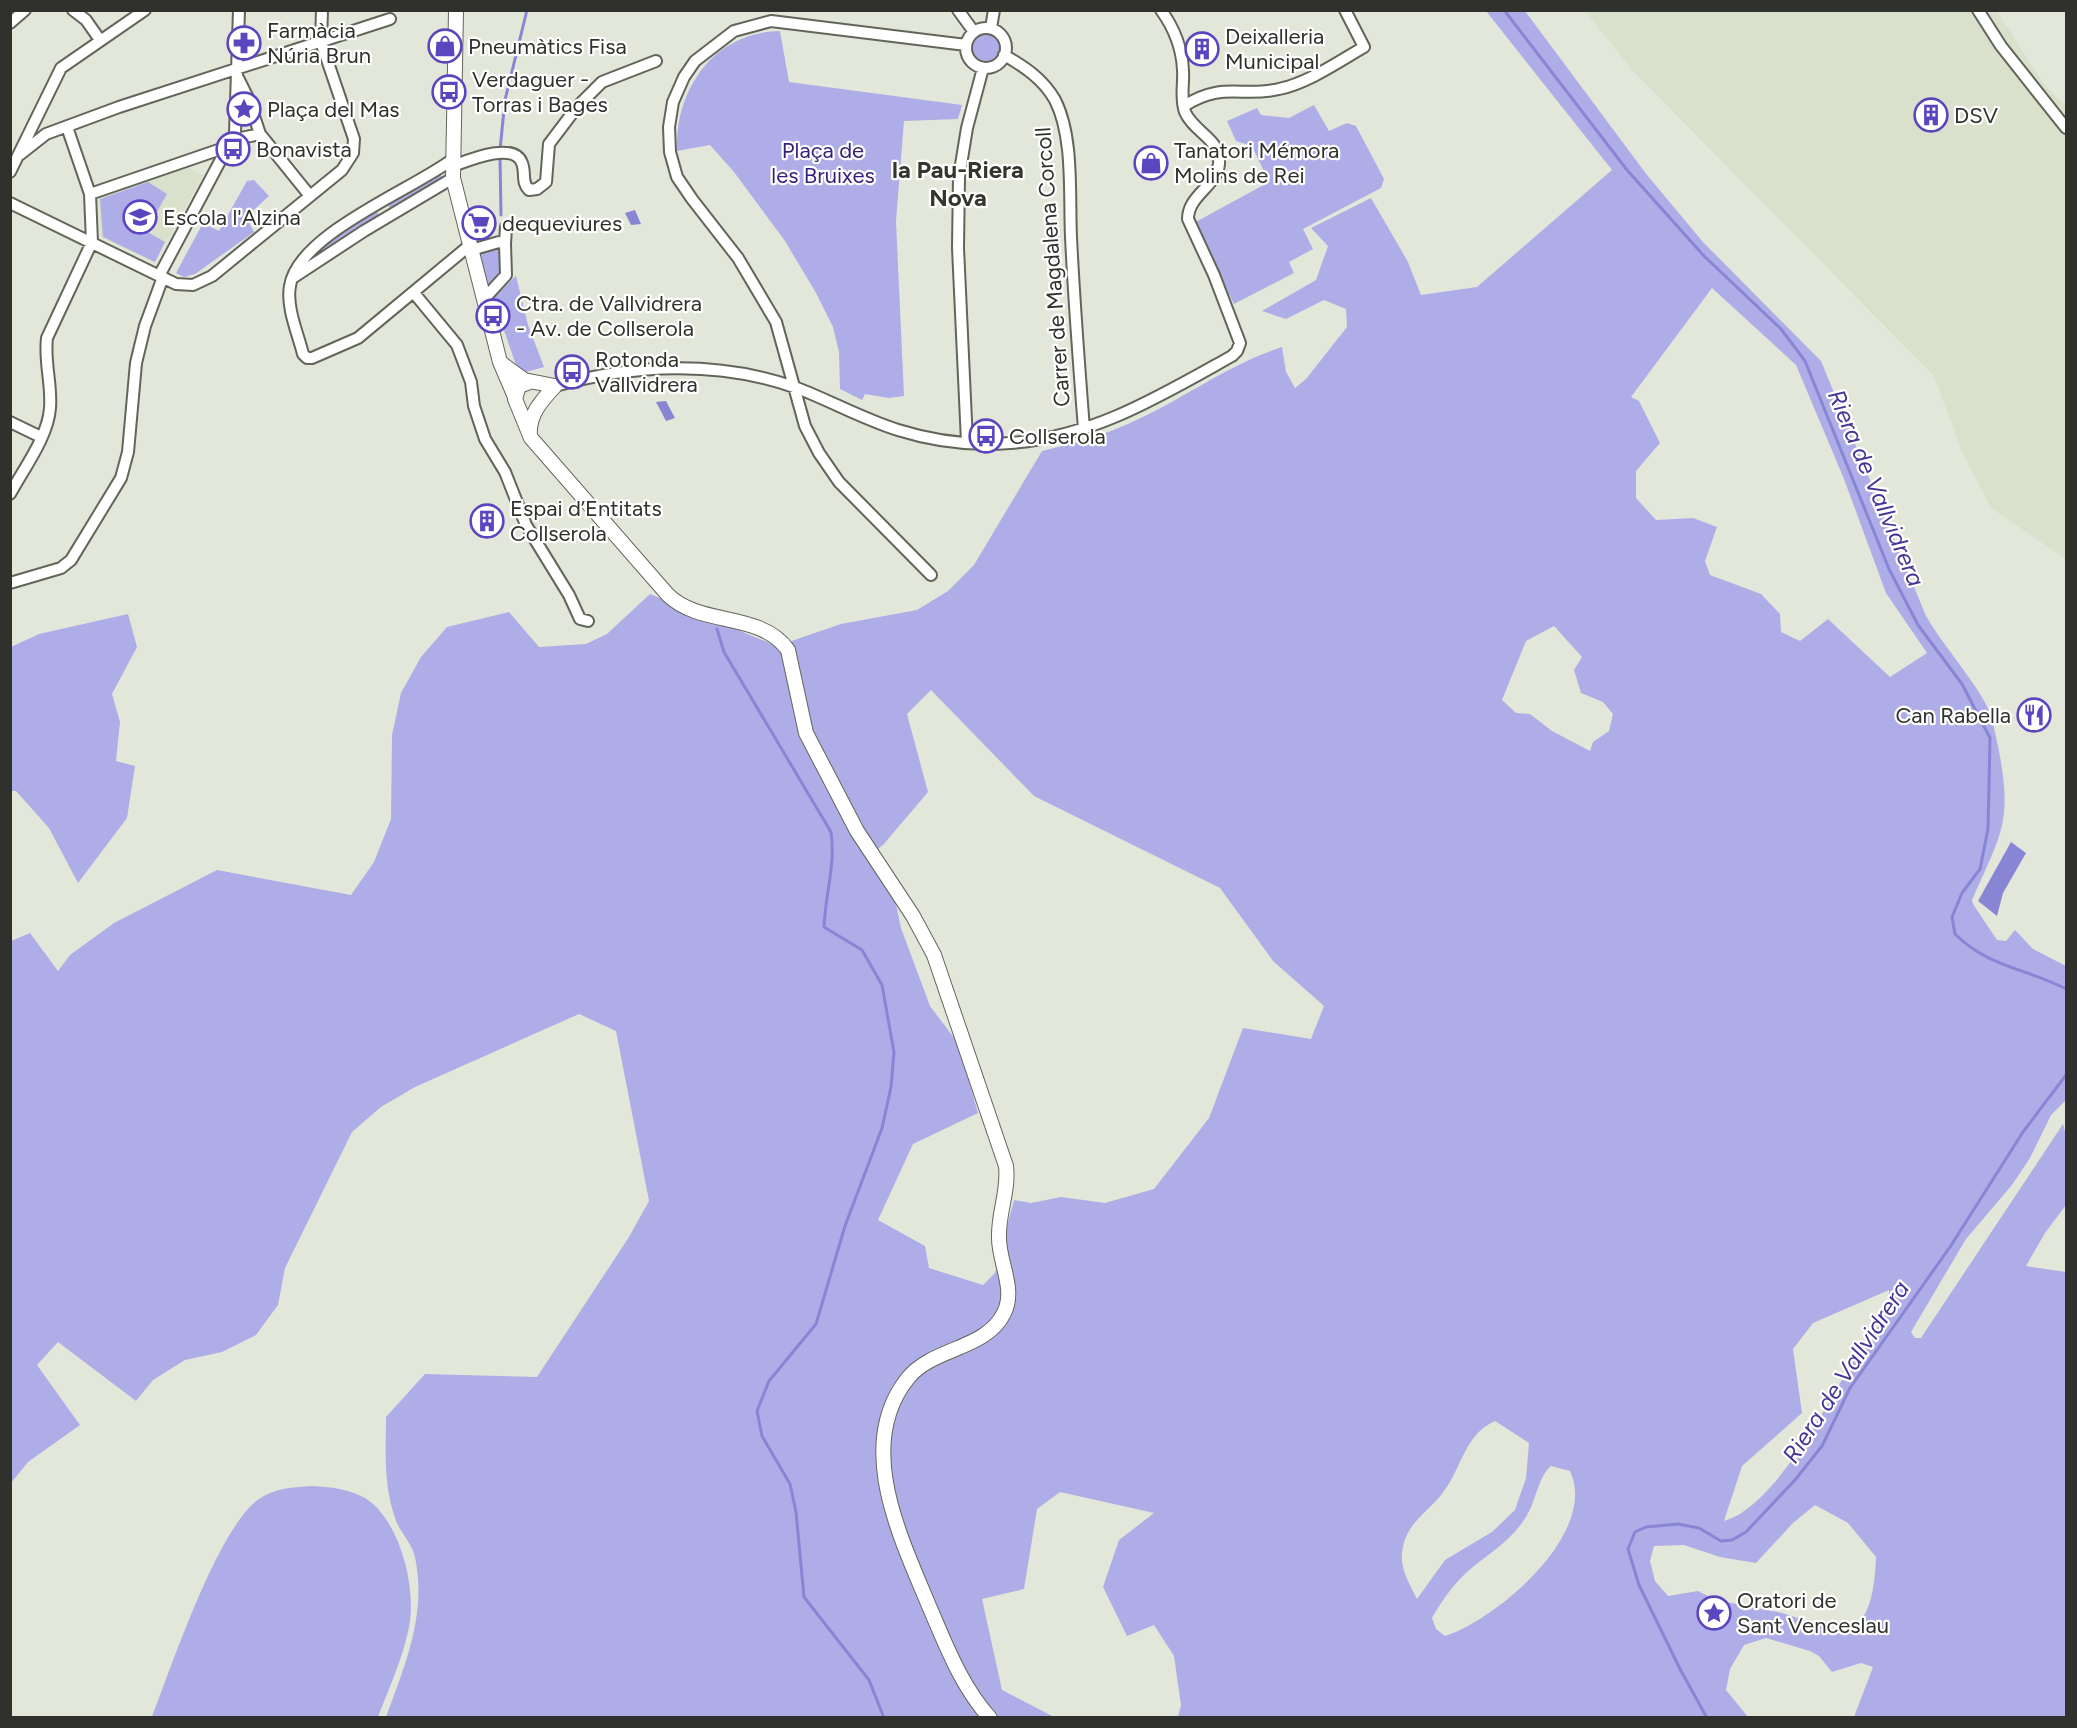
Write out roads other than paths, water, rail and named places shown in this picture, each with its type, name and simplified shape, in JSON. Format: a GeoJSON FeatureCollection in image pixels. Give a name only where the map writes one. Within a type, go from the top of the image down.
{"type":"FeatureCollection","features":[{"type":"Feature","properties":{"kind":"main road"},"geometry":{"type":"LineString","coordinates":[[456,10],[453,168],[500,362],[531,438],[668,595],[688,609],[767,631],[788,650],[806,733],[857,831],[909,910],[934,955],[1004,1156],[1007,1186],[999,1235],[1009,1288],[1006,1308],[991,1330],[929,1360],[908,1377],[891,1410],[883,1453],[892,1510],[900,1536],[953,1661],[990,1718]]}},
{"type":"Feature","properties":{"kind":"main road"},"geometry":{"type":"LineString","coordinates":[[500,362],[511,373],[540,388],[540,402],[531,423],[531,438]]}},
{"type":"Feature","properties":{"kind":"main road"},"geometry":{"type":"LineString","coordinates":[[515,399],[519,386],[531,382],[555,386]]}},
{"type":"Feature","properties":{"kind":"main road"},"geometry":{"type":"LineString","coordinates":[[515,399],[521,407],[529,409],[540,402],[555,386]]}},
{"type":"Feature","properties":{"kind":"street"},"geometry":{"type":"LineString","coordinates":[[10,23],[26,10]]}},
{"type":"Feature","properties":{"kind":"street"},"geometry":{"type":"LineString","coordinates":[[74,10],[86,20],[100,40]]}},
{"type":"Feature","properties":{"kind":"street"},"geometry":{"type":"LineString","coordinates":[[10,172],[61,68],[145,10]]}},
{"type":"Feature","properties":{"kind":"street"},"geometry":{"type":"LineString","coordinates":[[10,583],[61,568],[71,560],[121,478],[128,452],[136,363],[161,276],[236,133],[239,10]]}},
{"type":"Feature","properties":{"kind":"street"},"geometry":{"type":"LineString","coordinates":[[10,202],[184,286],[204,280],[222,270],[342,170],[355,148],[321,42],[322,10]]}},
{"type":"Feature","properties":{"kind":"street"},"geometry":{"type":"LineString","coordinates":[[958,10],[974,32]]}},
{"type":"Feature","properties":{"kind":"street"},"geometry":{"type":"LineString","coordinates":[[991,28],[994,10]]}},
{"type":"Feature","properties":{"kind":"street"},"geometry":{"type":"LineString","coordinates":[[555,386],[627,370],[674,368],[734,374],[795,388],[898,430],[932,438],[967,442],[1026,441],[1084,429],[1139,406],[1232,356],[1240,347],[1214,275],[1188,219],[1194,200],[1217,173],[1218,153],[1211,139],[1189,119],[1184,105],[1181,52],[1177,38],[1161,10]]}},
{"type":"Feature","properties":{"kind":"street"},"geometry":{"type":"LineString","coordinates":[[1184,105],[1200,97],[1221,91],[1269,91],[1287,87],[1364,47],[1344,10]]}},
{"type":"Feature","properties":{"kind":"street"},"geometry":{"type":"LineString","coordinates":[[1978,10],[2025,77],[2067,128]]}},
{"type":"Feature","properties":{"kind":"street"},"geometry":{"type":"LineString","coordinates":[[18,156],[46,135],[119,107],[237,73],[390,19]]}},
{"type":"Feature","properties":{"kind":"street"},"geometry":{"type":"LineString","coordinates":[[931,575],[839,482],[805,426],[771,314],[738,258],[677,177],[670,152],[669,127],[673,102],[684,77],[707,49],[734,31],[771,21],[966,45]]}},
{"type":"Feature","properties":{"kind":"street"},"geometry":{"type":"LineString","coordinates":[[966,45],[974,32],[991,28]]}},
{"type":"Feature","properties":{"kind":"street"},"geometry":{"type":"LineString","coordinates":[[966,45],[972,62],[983,68],[996,65],[1004,55],[1004,39],[991,28]]}},
{"type":"Feature","properties":{"kind":"street","name":"Carrer de Magdalena Corcoll"},"geometry":{"type":"LineString","coordinates":[[1004,55],[1041,81],[1055,101],[1064,130],[1071,197],[1075,322],[1084,429]]}},
{"type":"Feature","properties":{"kind":"street"},"geometry":{"type":"LineString","coordinates":[[505,244],[499,242],[471,248],[358,338],[307,358],[303,354],[290,297],[291,279],[310,248],[380,203],[453,168],[494,154],[507,151],[516,154],[522,163],[524,185],[529,190],[537,189],[546,182],[549,144],[577,107],[602,82],[656,61]]}},
{"type":"Feature","properties":{"kind":"street"},"geometry":{"type":"LineString","coordinates":[[967,442],[958,248],[959,177],[967,128],[983,68]]}},
{"type":"Feature","properties":{"kind":"street"},"geometry":{"type":"LineString","coordinates":[[237,73],[260,134],[310,196]]}},
{"type":"Feature","properties":{"kind":"street"},"geometry":{"type":"LineString","coordinates":[[36,117],[46,135]]}},
{"type":"Feature","properties":{"kind":"street"},"geometry":{"type":"LineString","coordinates":[[10,494],[48,421],[50,408],[45,354],[48,338],[92,242],[90,194],[67,127]]}},
{"type":"Feature","properties":{"kind":"street"},"geometry":{"type":"LineString","coordinates":[[90,194],[260,134]]}},
{"type":"Feature","properties":{"kind":"street"},"geometry":{"type":"LineString","coordinates":[[291,279],[388,216],[453,168]]}},
{"type":"Feature","properties":{"kind":"street"},"geometry":{"type":"LineString","coordinates":[[380,203],[388,216]]}},
{"type":"Feature","properties":{"kind":"street"},"geometry":{"type":"LineString","coordinates":[[484,300],[506,275],[506,227]]}},
{"type":"Feature","properties":{"kind":"street"},"geometry":{"type":"LineString","coordinates":[[310,248],[314,262]]}},
{"type":"Feature","properties":{"kind":"street"},"geometry":{"type":"LineString","coordinates":[[414,293],[458,345],[471,382],[479,424],[510,483],[519,511],[569,595],[580,619],[588,621]]}},
{"type":"Feature","properties":{"kind":"street"},"geometry":{"type":"LineString","coordinates":[[10,422],[41,437]]}},
{"type":"Feature","properties":{"kind":"waterway"},"geometry":{"type":"LineString","coordinates":[[500,150],[505,100],[527,10]]}},
{"type":"Feature","properties":{"kind":"waterway","name":"Riera de Vallvidrera"},"geometry":{"type":"LineString","coordinates":[[1504,10],[1627,170],[1704,256],[1781,329],[1805,361],[1889,569],[1918,625],[1962,684],[1990,738],[1988,829],[1980,869],[1962,893],[1952,917],[1955,934],[1981,954],[1995,961],[2066,989]]}},
{"type":"Feature","properties":{"kind":"waterway"},"geometry":{"type":"LineString","coordinates":[[500,157],[501,215]]}},
{"type":"Feature","properties":{"kind":"waterway"},"geometry":{"type":"LineString","coordinates":[[717,629],[724,652],[831,832],[832,856],[824,927],[862,950],[882,985],[894,1052],[891,1087],[882,1128],[845,1226],[816,1324],[769,1381],[757,1411],[762,1436],[790,1484],[796,1512],[804,1597],[869,1680],[884,1718]]}},
{"type":"Feature","properties":{"kind":"waterway","name":"Riera de Vallvidrera"},"geometry":{"type":"LineString","coordinates":[[1707,1718],[1639,1585],[1628,1549],[1635,1532],[1646,1527],[1678,1524],[1699,1528],[1721,1541],[1732,1540],[1746,1532],[1795,1480],[1822,1446],[1850,1388],[1950,1247],[2023,1132],[2066,1075]]}},
{"type":"Feature","properties":{"kind":"place","name":"Farmàcia Núria Brun"},"geometry":{"type":"Point","coordinates":[244,43]}},
{"type":"Feature","properties":{"kind":"place","name":"Pneumàtics Fisa"},"geometry":{"type":"Point","coordinates":[445,46]}},
{"type":"Feature","properties":{"kind":"place","name":"Deixalleria Municipal"},"geometry":{"type":"Point","coordinates":[1202,49]}},
{"type":"Feature","properties":{"kind":"place","name":"Verdaguer - Torras i Bages"},"geometry":{"type":"Point","coordinates":[449,92]}},
{"type":"Feature","properties":{"kind":"place","name":"Plaça del Mas"},"geometry":{"type":"Point","coordinates":[244,109]}},
{"type":"Feature","properties":{"kind":"place","name":"DSV"},"geometry":{"type":"Point","coordinates":[1931,115]}},
{"type":"Feature","properties":{"kind":"place","name":"Bonavista"},"geometry":{"type":"Point","coordinates":[233,149]}},
{"type":"Feature","properties":{"kind":"place","name":"Tanatori Mémora Molins de Rei"},"geometry":{"type":"Point","coordinates":[1151,163]}},
{"type":"Feature","properties":{"kind":"place","name":"Escola l'Alzina"},"geometry":{"type":"Point","coordinates":[140,217]}},
{"type":"Feature","properties":{"kind":"place","name":"dequeviures"},"geometry":{"type":"Point","coordinates":[479,223]}},
{"type":"Feature","properties":{"kind":"place","name":"Ctra. de Vallvidrera - Av. de Collserola"},"geometry":{"type":"Point","coordinates":[493,316]}},
{"type":"Feature","properties":{"kind":"place","name":"Rotonda Vallvidrera"},"geometry":{"type":"Point","coordinates":[572,372]}},
{"type":"Feature","properties":{"kind":"place","name":"Collserola"},"geometry":{"type":"Point","coordinates":[986,436]}},
{"type":"Feature","properties":{"kind":"place","name":"Espai d’Entitats Collserola"},"geometry":{"type":"Point","coordinates":[487,521]}},
{"type":"Feature","properties":{"kind":"place","name":"Can Rabella"},"geometry":{"type":"Point","coordinates":[2034,715]}},
{"type":"Feature","properties":{"kind":"place","name":"Oratori de Sant Venceslau"},"geometry":{"type":"Point","coordinates":[1714,1613]}},
{"type":"Feature","properties":{"kind":"district","name":"la Pau-Riera Nova"},"geometry":{"type":"Point","coordinates":[958,184]}},
{"type":"Feature","properties":{"kind":"park label","name":"Plaça de les Bruixes"},"geometry":{"type":"Point","coordinates":[823,162]}}]}
